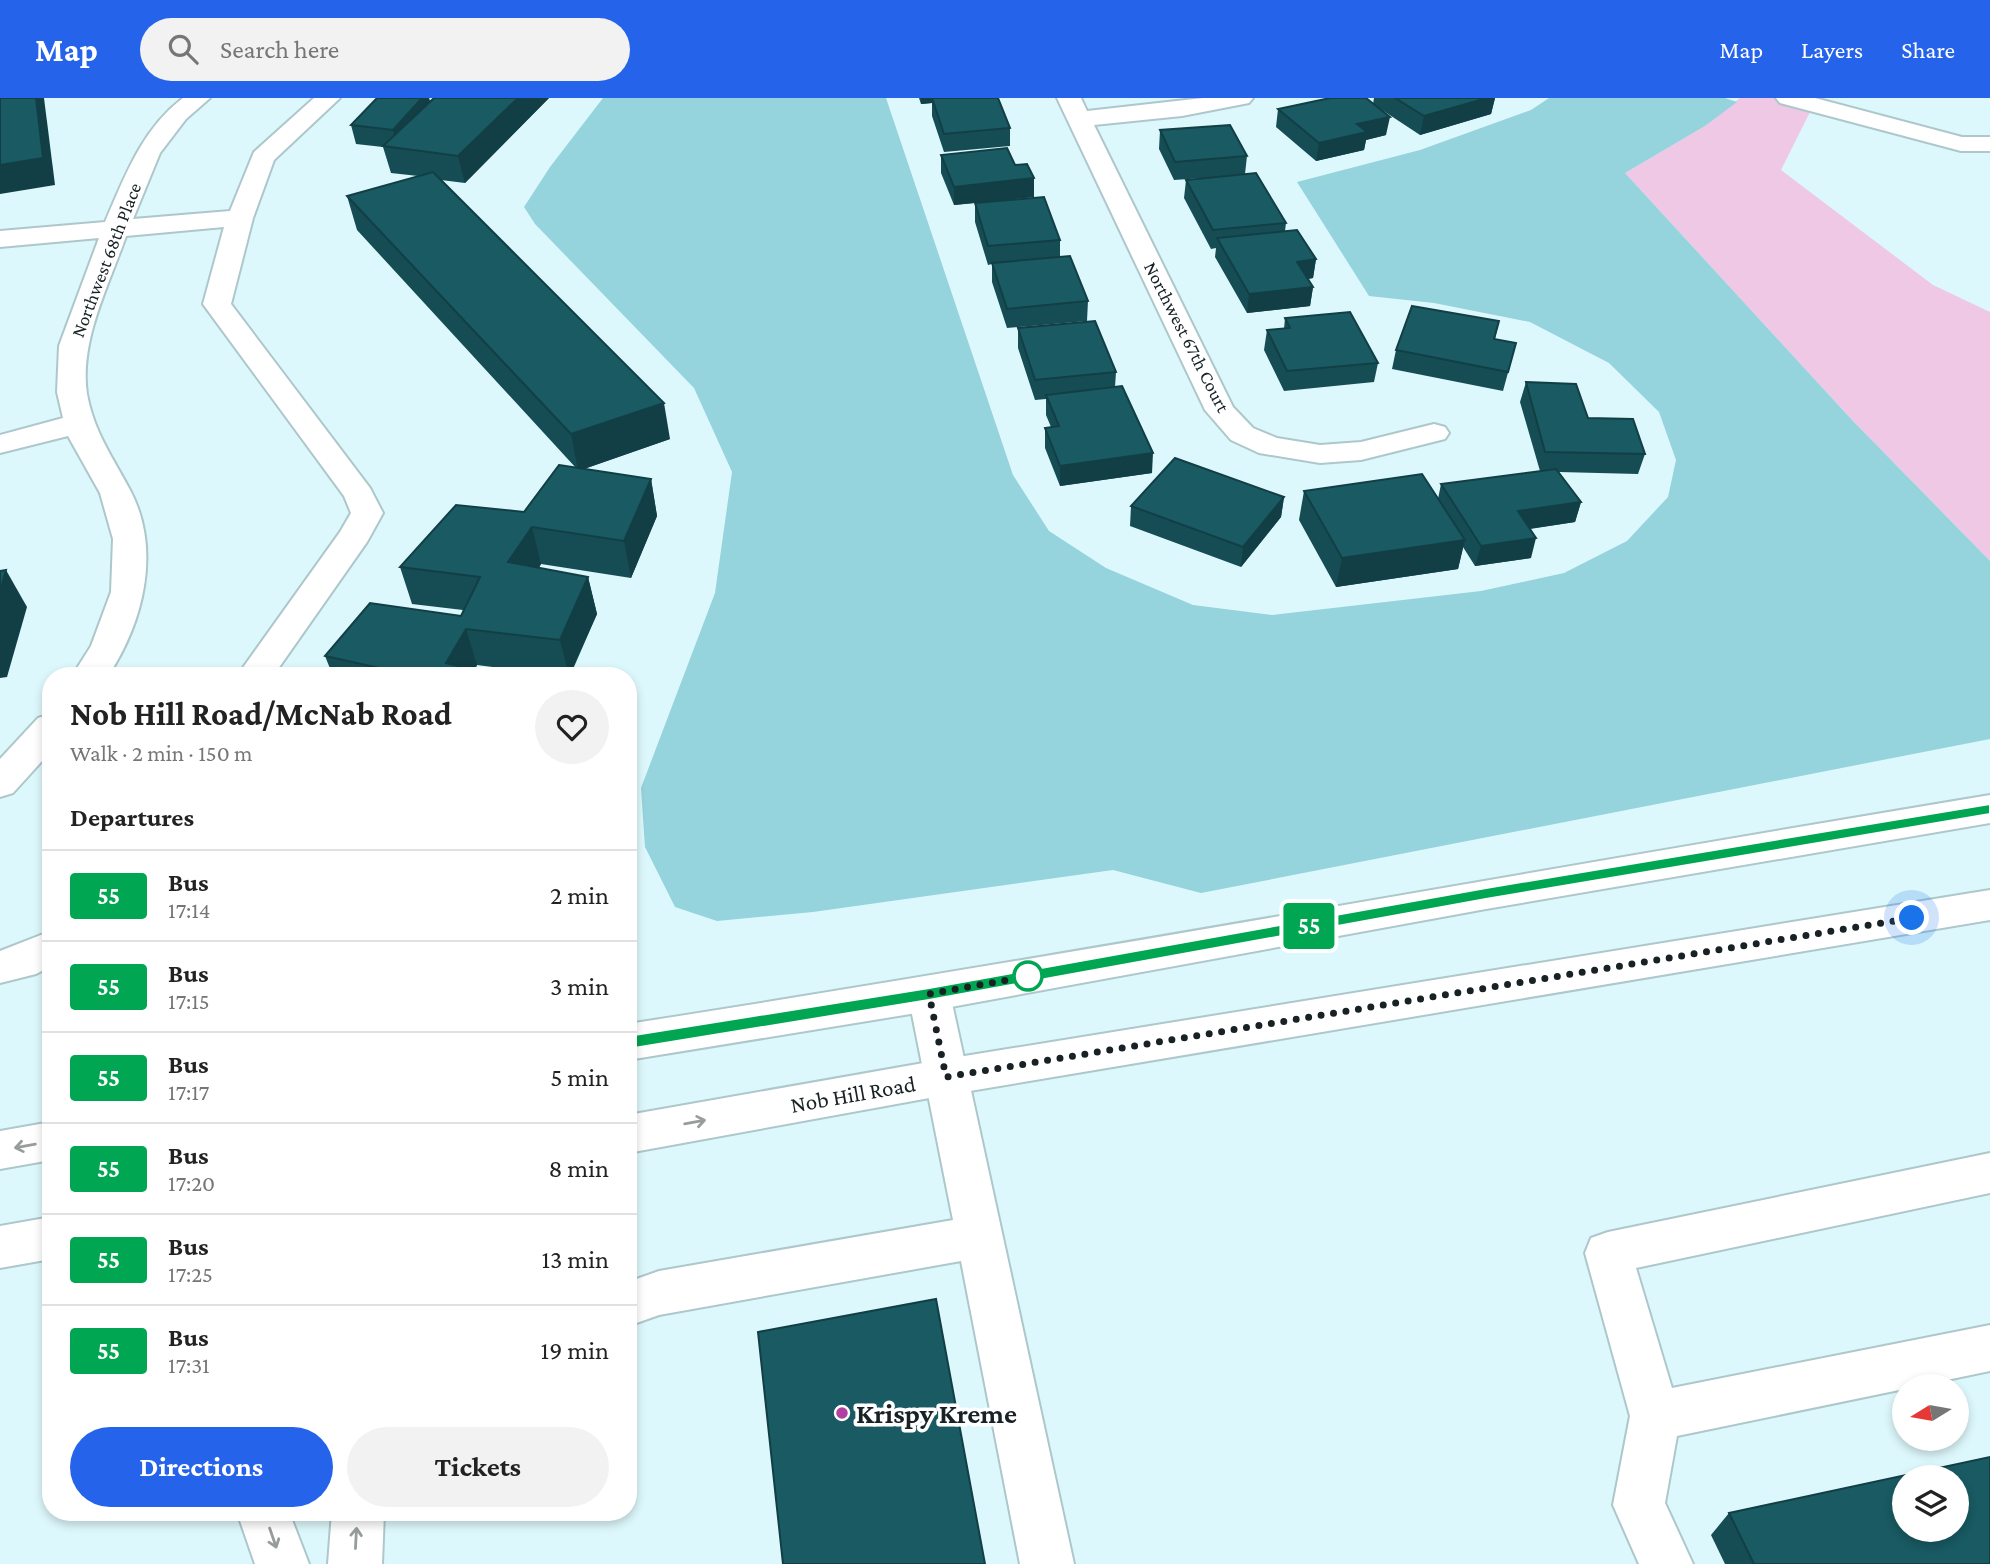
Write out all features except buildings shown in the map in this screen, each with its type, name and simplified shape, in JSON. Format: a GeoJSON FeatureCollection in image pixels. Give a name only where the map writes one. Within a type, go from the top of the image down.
{"type":"FeatureCollection","features":[{"type":"Feature","properties":{"kind":"street","name":"Northwest 68th Place"},"geometry":{"type":"LineString","coordinates":[[95,667],[108,648],[128,592],[129,539],[116,493],[82,434],[72,392],[72,346],[148,152],[177,114],[198,98]]}},
{"type":"Feature","properties":{"kind":"street"},"geometry":{"type":"LineString","coordinates":[[260,667],[355,535],[367,513],[359,495],[217,304],[240,218],[262,157],[328,98]]}},
{"type":"Feature","properties":{"kind":"street"},"geometry":{"type":"LineString","coordinates":[[1074,109],[1182,109],[1241,98]]}},
{"type":"Feature","properties":{"kind":"street"},"geometry":{"type":"LineString","coordinates":[[1788,98],[1961,144],[1990,144]]}},
{"type":"Feature","properties":{"kind":"street","name":"Northwest 67th Court"},"geometry":{"type":"LineString","coordinates":[[1074,109],[1220,410],[1242,434],[1270,446],[1320,454],[1360,451],[1434,433]]}},
{"type":"Feature","properties":{"kind":"street"},"geometry":{"type":"LineString","coordinates":[[1961,144],[1990,162]]}},
{"type":"Feature","properties":{"kind":"street"},"geometry":{"type":"LineString","coordinates":[[0,239],[240,218]]}},
{"type":"Feature","properties":{"kind":"street"},"geometry":{"type":"LineString","coordinates":[[0,444],[80,423]]}},
{"type":"Feature","properties":{"kind":"street"},"geometry":{"type":"LineString","coordinates":[[0,783],[42,737]]}},
{"type":"Feature","properties":{"kind":"street"},"geometry":{"type":"LineString","coordinates":[[637,1041],[929,994],[1486,894],[1990,809]]}},
{"type":"Feature","properties":{"kind":"street","name":"Nob Hill Road"},"geometry":{"type":"LineString","coordinates":[[637,1132],[946,1077],[1990,905]]}},
{"type":"Feature","properties":{"kind":"street"},"geometry":{"type":"LineString","coordinates":[[0,967],[20,962],[42,951]]}},
{"type":"Feature","properties":{"kind":"street"},"geometry":{"type":"LineString","coordinates":[[929,994],[1047,1564]]}},
{"type":"Feature","properties":{"kind":"street"},"geometry":{"type":"LineString","coordinates":[[0,1150],[42,1143]]}},
{"type":"Feature","properties":{"kind":"street"},"geometry":{"type":"LineString","coordinates":[[1666,1564],[1639,1505],[1655,1416],[1608,1253],[1990,1173]]}},
{"type":"Feature","properties":{"kind":"street"},"geometry":{"type":"LineString","coordinates":[[637,1301],[659,1293],[979,1237]]}},
{"type":"Feature","properties":{"kind":"street"},"geometry":{"type":"LineString","coordinates":[[0,1247],[42,1240]]}},
{"type":"Feature","properties":{"kind":"street"},"geometry":{"type":"LineString","coordinates":[[1655,1416],[1990,1348]]}},
{"type":"Feature","properties":{"kind":"street"},"geometry":{"type":"LineString","coordinates":[[266,1521],[282,1564]]}},
{"type":"Feature","properties":{"kind":"street"},"geometry":{"type":"LineString","coordinates":[[355,1564],[357,1521]]}},
{"type":"Feature","properties":{"kind":"shaded area"},"geometry":{"type":"Polygon","coordinates":[[[1740,98],[1817,98],[1781,170],[1933,285],[1990,312],[1990,561],[1852,420],[1625,173],[1705,126],[1740,98]]]}},
{"type":"Feature","properties":{"kind":"water"},"geometry":{"type":"Polygon","coordinates":[[[603,98],[886,98],[1013,475],[1049,531],[1106,568],[1193,605],[1272,615],[1481,591],[1564,573],[1627,541],[1668,497],[1676,460],[1659,412],[1609,363],[1530,322],[1434,303],[1369,296],[1297,182],[1420,150],[1531,110],[1549,98],[1725,98],[1737,102],[1705,126],[1625,173],[1852,420],[1990,561],[1990,739],[1201,893],[1113,870],[813,912],[717,921],[675,907],[645,847],[641,788],[715,593],[732,472],[694,388],[535,224],[524,207],[550,167],[603,98]]]}},
{"type":"Feature","properties":{"kind":"bus line","name":"55"},"geometry":{"type":"LineString","coordinates":[[637,1040],[929,994],[1486,894],[1990,809]]}},
{"type":"Feature","properties":{"kind":"place","name":"Krispy Kreme"},"geometry":{"type":"Point","coordinates":[842,1413]}},
{"type":"Feature","properties":{"kind":"route"},"geometry":{"type":"LineString","coordinates":[[1028,976],[1035,975],[929,994],[946,1077],[1912,918]]}}]}
